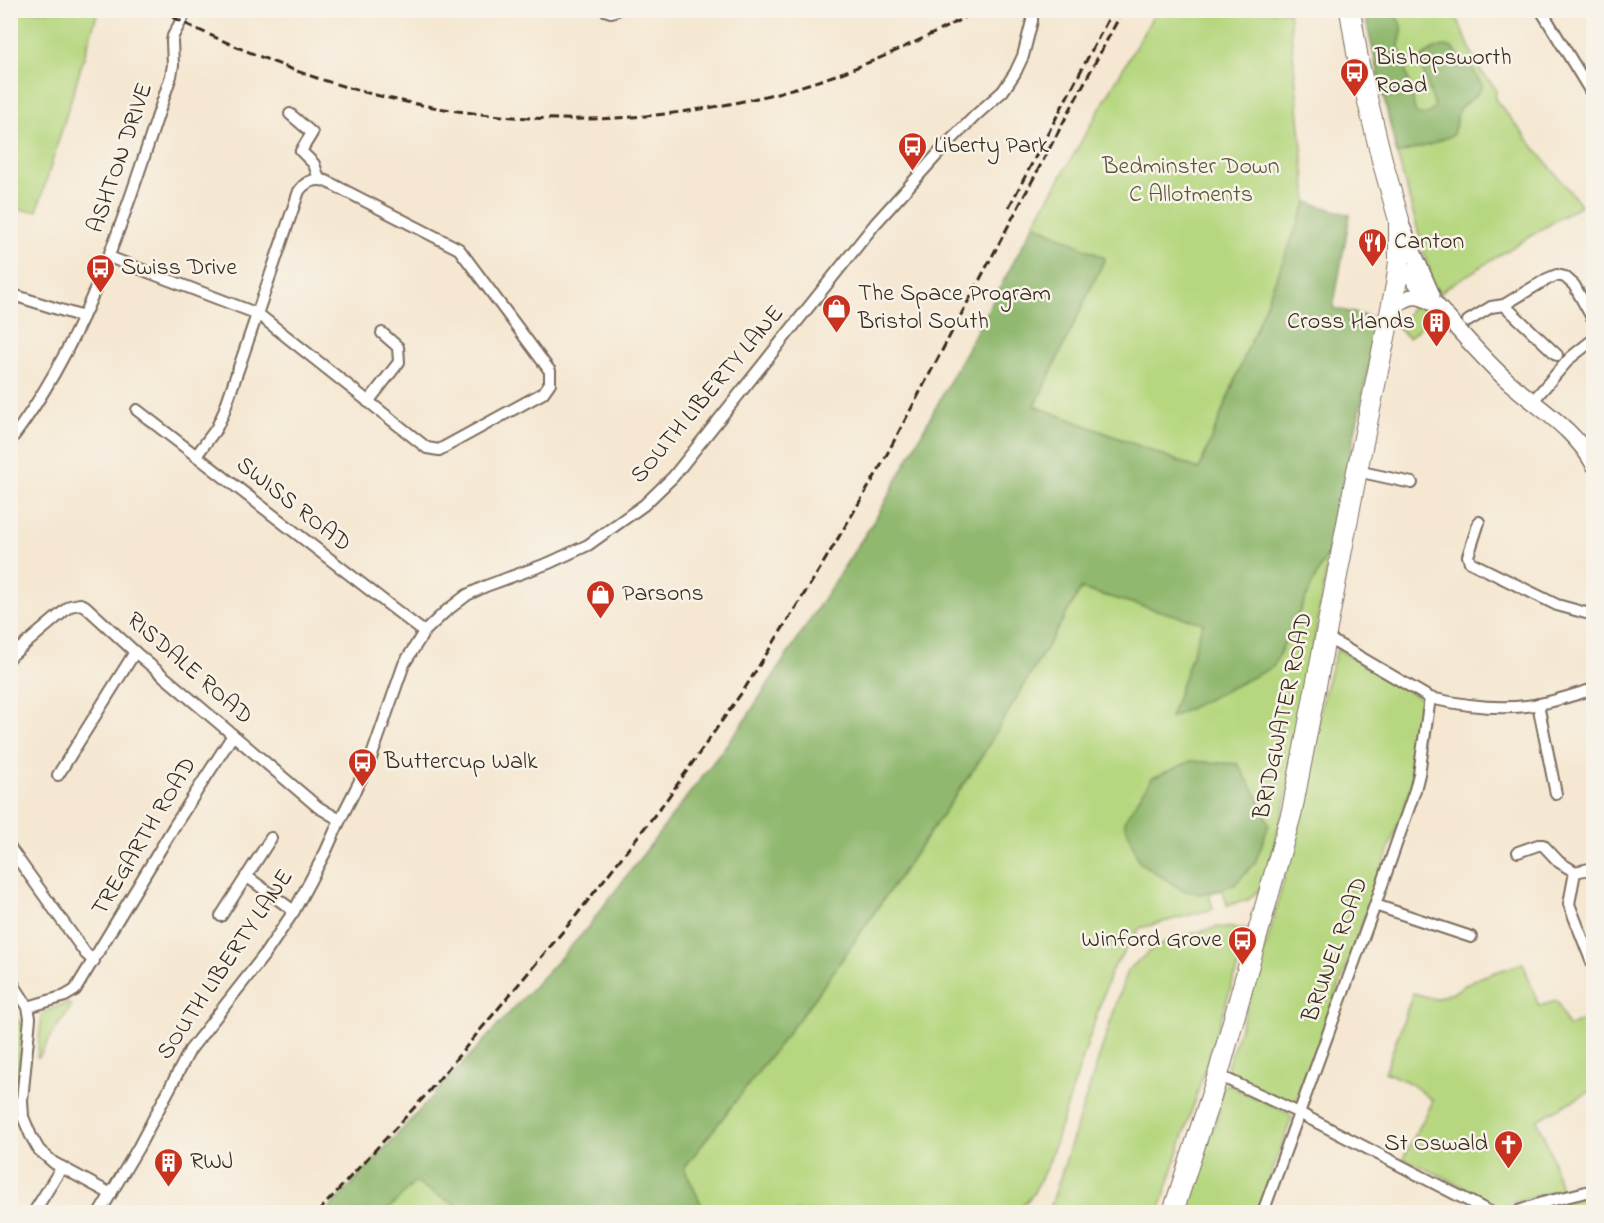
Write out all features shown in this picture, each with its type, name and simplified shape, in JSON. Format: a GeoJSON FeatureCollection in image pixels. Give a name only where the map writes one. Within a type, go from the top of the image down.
{"type":"FeatureCollection","features":[{"type":"Feature","properties":{"kind":"highway","name":"BRIDGWATER ROAD"},"geometry":{"type":"LineString","coordinates":[[1173,1212],[1218,1074],[1292,811],[1357,471],[1396,285],[1399,220],[1359,65],[1350,10]]}},
{"type":"Feature","properties":{"kind":"street","name":"ASHTON DRIVE"},"geometry":{"type":"LineString","coordinates":[[10,441],[39,402],[83,317],[109,257],[171,76],[173,36],[187,10]]}},
{"type":"Feature","properties":{"kind":"street"},"geometry":{"type":"LineString","coordinates":[[605,10],[611,12],[617,10]]}},
{"type":"Feature","properties":{"kind":"street","name":"SOUTH LIBERTY LANE"},"geometry":{"type":"LineString","coordinates":[[100,1212],[138,1148],[190,1050],[265,954],[294,911],[370,761],[404,664],[424,632],[467,595],[588,545],[644,505],[673,477],[875,224],[946,145],[1003,90],[1023,56],[1032,21],[1032,10]]}},
{"type":"Feature","properties":{"kind":"street"},"geometry":{"type":"LineString","coordinates":[[1541,10],[1593,97]]}},
{"type":"Feature","properties":{"kind":"street"},"geometry":{"type":"LineString","coordinates":[[290,114],[312,133],[301,151],[314,164],[319,179]]}},
{"type":"Feature","properties":{"kind":"street"},"geometry":{"type":"LineString","coordinates":[[109,257],[258,314],[427,448],[440,450],[543,393],[550,383],[549,371],[459,249],[319,179],[306,183],[299,191],[258,314],[223,414],[216,429],[196,456]]}},
{"type":"Feature","properties":{"kind":"street"},"geometry":{"type":"LineString","coordinates":[[1399,220],[1439,308]]}},
{"type":"Feature","properties":{"kind":"street"},"geometry":{"type":"LineString","coordinates":[[1398,261],[1477,352],[1569,432],[1581,445],[1593,465]]}},
{"type":"Feature","properties":{"kind":"street"},"geometry":{"type":"LineString","coordinates":[[1468,321],[1491,308],[1504,305],[1547,279],[1562,276],[1574,285],[1593,321]]}},
{"type":"Feature","properties":{"kind":"street"},"geometry":{"type":"LineString","coordinates":[[10,294],[83,317]]}},
{"type":"Feature","properties":{"kind":"street"},"geometry":{"type":"LineString","coordinates":[[1390,310],[1408,297],[1418,296],[1439,308]]}},
{"type":"Feature","properties":{"kind":"street"},"geometry":{"type":"LineString","coordinates":[[1504,305],[1557,355]]}},
{"type":"Feature","properties":{"kind":"street"},"geometry":{"type":"LineString","coordinates":[[368,402],[399,362],[398,346],[382,333]]}},
{"type":"Feature","properties":{"kind":"street"},"geometry":{"type":"LineString","coordinates":[[1532,402],[1570,358],[1593,339]]}},
{"type":"Feature","properties":{"kind":"street","name":"SWISS ROAD"},"geometry":{"type":"LineString","coordinates":[[137,410],[424,632]]}},
{"type":"Feature","properties":{"kind":"street"},"geometry":{"type":"LineString","coordinates":[[1357,471],[1412,483]]}},
{"type":"Feature","properties":{"kind":"street"},"geometry":{"type":"LineString","coordinates":[[1479,522],[1468,556],[1470,562],[1557,605],[1586,613],[1593,612]]}},
{"type":"Feature","properties":{"kind":"street","name":"RISDALE ROAD"},"geometry":{"type":"LineString","coordinates":[[10,657],[70,606],[80,604],[85,606],[135,652],[318,807],[340,820]]}},
{"type":"Feature","properties":{"kind":"street"},"geometry":{"type":"LineString","coordinates":[[1326,637],[1430,698],[1479,706],[1525,706],[1593,689]]}},
{"type":"Feature","properties":{"kind":"street"},"geometry":{"type":"LineString","coordinates":[[58,775],[135,652]]}},
{"type":"Feature","properties":{"kind":"street","name":"BRUNEL ROAD"},"geometry":{"type":"LineString","coordinates":[[1263,1212],[1375,905],[1419,774],[1430,698]]}},
{"type":"Feature","properties":{"kind":"street"},"geometry":{"type":"LineString","coordinates":[[1538,704],[1556,794]]}},
{"type":"Feature","properties":{"kind":"street","name":"TREGARTH ROAD"},"geometry":{"type":"LineString","coordinates":[[28,1007],[71,994],[82,981],[233,735]]}},
{"type":"Feature","properties":{"kind":"street"},"geometry":{"type":"LineString","coordinates":[[221,916],[271,838]]}},
{"type":"Feature","properties":{"kind":"street"},"geometry":{"type":"LineString","coordinates":[[1518,852],[1543,845],[1559,862],[1575,872],[1593,868]]}},
{"type":"Feature","properties":{"kind":"street","name":"TREGARTH ROAD"},"geometry":{"type":"LineString","coordinates":[[10,848],[86,954],[94,961]]}},
{"type":"Feature","properties":{"kind":"street"},"geometry":{"type":"LineString","coordinates":[[1575,872],[1569,904],[1593,968]]}},
{"type":"Feature","properties":{"kind":"street"},"geometry":{"type":"LineString","coordinates":[[246,876],[294,911]]}},
{"type":"Feature","properties":{"kind":"street"},"geometry":{"type":"LineString","coordinates":[[1375,905],[1471,937]]}},
{"type":"Feature","properties":{"kind":"street"},"geometry":{"type":"LineString","coordinates":[[10,979],[28,1007],[30,1018],[16,1100],[35,1143],[39,1150],[54,1163],[111,1194]]}},
{"type":"Feature","properties":{"kind":"street"},"geometry":{"type":"LineString","coordinates":[[1218,1074],[1299,1113],[1490,1212]]}},
{"type":"Feature","properties":{"kind":"street"},"geometry":{"type":"LineString","coordinates":[[34,1212],[62,1167]]}},
{"type":"Feature","properties":{"kind":"street"},"geometry":{"type":"LineString","coordinates":[[1516,1212],[1593,1190]]}},
{"type":"Feature","properties":{"kind":"green space"},"geometry":{"type":"Polygon","coordinates":[[[10,11],[98,11],[37,211],[11,209],[10,11]]]}},
{"type":"Feature","properties":{"kind":"green space","name":"Bedminster Down C Allotments"},"geometry":{"type":"Polygon","coordinates":[[[1156,11],[1289,11],[1307,202],[1199,469],[1035,406],[1105,258],[1034,224],[1156,11]]]}},
{"type":"Feature","properties":{"kind":"green space"},"geometry":{"type":"Polygon","coordinates":[[[1364,11],[1454,11],[1479,69],[1496,89],[1495,99],[1581,205],[1443,290],[1441,297],[1432,282],[1397,154],[1364,11]]]}},
{"type":"Feature","properties":{"kind":"green space"},"geometry":{"type":"Polygon","coordinates":[[[1364,11],[1393,11],[1402,26],[1400,51],[1417,114],[1427,114],[1435,107],[1420,61],[1425,55],[1446,46],[1472,67],[1483,86],[1459,109],[1453,135],[1397,154],[1364,11]]]}},
{"type":"Feature","properties":{"kind":"green space"},"geometry":{"type":"Polygon","coordinates":[[[1307,202],[1350,215],[1333,308],[1379,319],[1331,545],[1273,667],[1170,718],[1203,623],[1081,589],[976,766],[815,998],[684,1168],[705,1212],[468,1212],[415,1182],[386,1212],[326,1212],[584,932],[743,723],[879,513],[1034,224],[1105,258],[1035,406],[1199,469],[1307,202]]]}},
{"type":"Feature","properties":{"kind":"green space"},"geometry":{"type":"Polygon","coordinates":[[[1412,307],[1423,308],[1431,316],[1409,338],[1398,329],[1412,307]]]}},
{"type":"Feature","properties":{"kind":"green space"},"geometry":{"type":"Polygon","coordinates":[[[1331,545],[1286,800],[1264,885],[1248,900],[1227,905],[1223,890],[1209,894],[1213,909],[1140,928],[1111,971],[1049,1162],[1033,1194],[1017,1212],[705,1212],[684,1168],[815,998],[976,766],[1081,589],[1204,623],[1171,717],[1273,667],[1331,545]]]}},
{"type":"Feature","properties":{"kind":"green space"},"geometry":{"type":"Polygon","coordinates":[[[1337,649],[1420,698],[1424,707],[1415,771],[1408,796],[1308,1073],[1301,1080],[1298,1096],[1293,1105],[1231,1075],[1227,1067],[1272,925],[1291,851],[1325,690],[1337,649]]]}},
{"type":"Feature","properties":{"kind":"green space"},"geometry":{"type":"Polygon","coordinates":[[[1191,761],[1238,764],[1261,803],[1269,825],[1255,863],[1234,885],[1200,894],[1182,890],[1139,862],[1124,821],[1152,778],[1191,761]]]}},
{"type":"Feature","properties":{"kind":"green space"},"geometry":{"type":"Polygon","coordinates":[[[1217,927],[1250,929],[1159,1212],[1049,1212],[1127,971],[1150,951],[1169,940],[1217,927]]]}},
{"type":"Feature","properties":{"kind":"green space"},"geometry":{"type":"Polygon","coordinates":[[[1523,963],[1539,1006],[1557,1001],[1568,1027],[1590,1017],[1593,1026],[1593,1090],[1537,1120],[1549,1149],[1561,1189],[1506,1205],[1504,1209],[1440,1175],[1403,1159],[1433,1101],[1410,1083],[1385,1072],[1413,993],[1435,999],[1454,992],[1475,979],[1523,963]]]}},
{"type":"Feature","properties":{"kind":"green space"},"geometry":{"type":"Polygon","coordinates":[[[67,1003],[71,1007],[37,1057],[42,1013],[67,1003]]]}},
{"type":"Feature","properties":{"kind":"green space"},"geometry":{"type":"Polygon","coordinates":[[[21,1019],[23,1030],[16,1085],[11,1093],[11,1027],[21,1019]]]}},
{"type":"Feature","properties":{"kind":"green space"},"geometry":{"type":"Polygon","coordinates":[[[1226,1084],[1292,1117],[1258,1212],[1179,1212],[1215,1124],[1220,1096],[1226,1084]]]}},
{"type":"Feature","properties":{"kind":"green space"},"geometry":{"type":"Polygon","coordinates":[[[409,1178],[468,1212],[376,1212],[409,1178]]]}},
{"type":"Feature","properties":{"kind":"green space"},"geometry":{"type":"Polygon","coordinates":[[[1593,1193],[1593,1212],[1524,1212],[1593,1193]]]}},
{"type":"Feature","properties":{"kind":"railway"},"geometry":{"type":"LineString","coordinates":[[162,10],[190,26],[252,53],[350,88],[417,104],[484,114],[552,119],[620,118],[688,111],[755,98],[821,80],[862,65],[979,10]]}},
{"type":"Feature","properties":{"kind":"railway"},"geometry":{"type":"LineString","coordinates":[[1009,207],[1113,10]]}},
{"type":"Feature","properties":{"kind":"railway"},"geometry":{"type":"LineString","coordinates":[[318,1212],[424,1097],[575,917],[667,799],[745,688],[878,471],[1123,10]]}},
{"type":"Feature","properties":{"kind":"place","name":"Bishopsworth Road"},"geometry":{"type":"Point","coordinates":[1354,98]}},
{"type":"Feature","properties":{"kind":"place","name":"Liberty Park"},"geometry":{"type":"Point","coordinates":[913,172]}},
{"type":"Feature","properties":{"kind":"place","name":"Canton"},"geometry":{"type":"Point","coordinates":[1373,268]}},
{"type":"Feature","properties":{"kind":"place","name":"Swiss Drive"},"geometry":{"type":"Point","coordinates":[100,294]}},
{"type":"Feature","properties":{"kind":"place","name":"The Space Program Bristol South"},"geometry":{"type":"Point","coordinates":[837,334]}},
{"type":"Feature","properties":{"kind":"place","name":"Cross Hands"},"geometry":{"type":"Point","coordinates":[1436,348]}},
{"type":"Feature","properties":{"kind":"place","name":"Parsons"},"geometry":{"type":"Point","coordinates":[601,620]}},
{"type":"Feature","properties":{"kind":"place","name":"Buttercup Walk"},"geometry":{"type":"Point","coordinates":[363,788]}},
{"type":"Feature","properties":{"kind":"place","name":"Winford Grove"},"geometry":{"type":"Point","coordinates":[1243,966]}},
{"type":"Feature","properties":{"kind":"place","name":"St Oswald"},"geometry":{"type":"Point","coordinates":[1509,1170]}},
{"type":"Feature","properties":{"kind":"place","name":"RWJ"},"geometry":{"type":"Point","coordinates":[169,1188]}}]}
